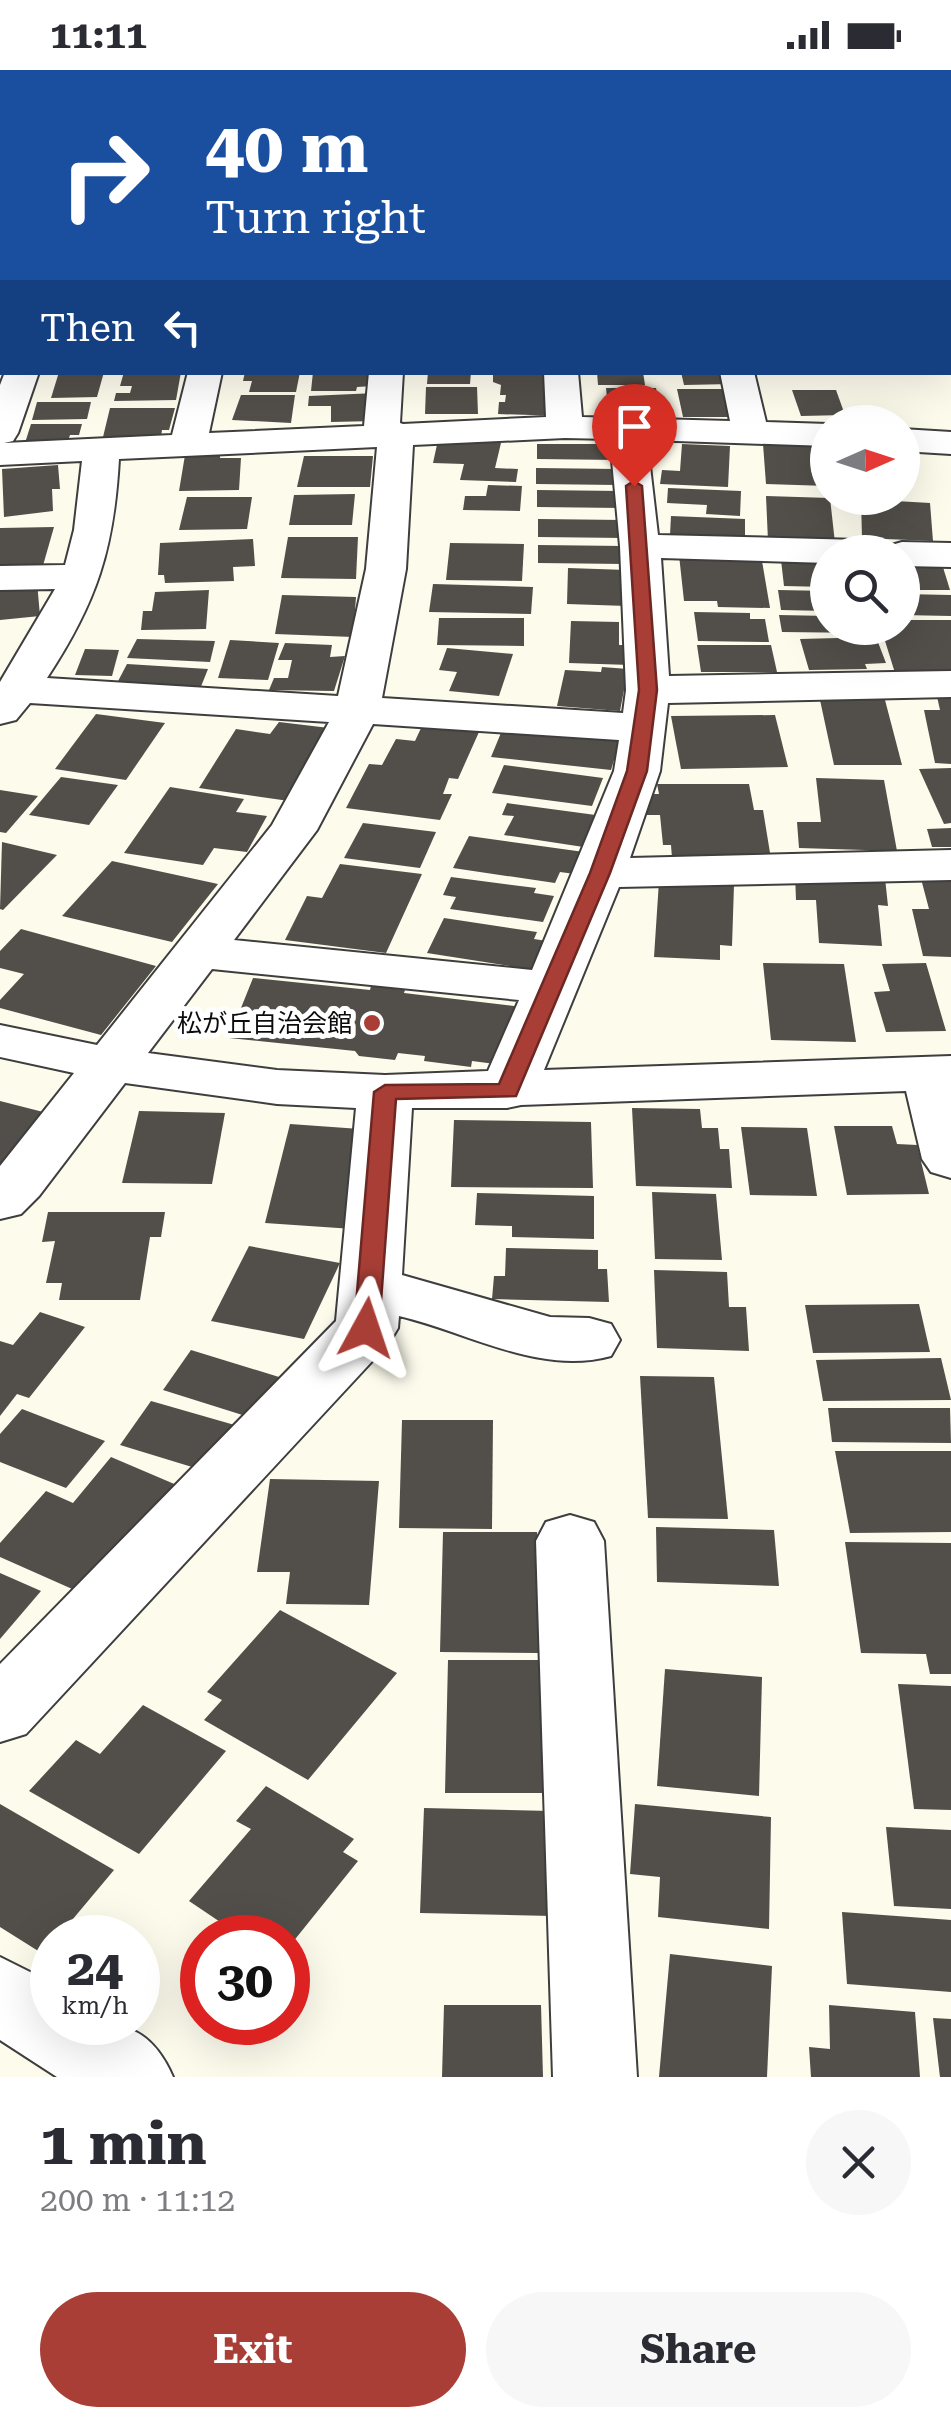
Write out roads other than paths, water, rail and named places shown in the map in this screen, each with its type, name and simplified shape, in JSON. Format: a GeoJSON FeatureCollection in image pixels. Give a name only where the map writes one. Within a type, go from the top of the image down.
{"type":"FeatureCollection","features":[{"type":"Feature","properties":{"kind":"street"},"geometry":{"type":"LineString","coordinates":[[0,433],[21,375]]}},
{"type":"Feature","properties":{"kind":"street"},"geometry":{"type":"LineString","coordinates":[[188,444],[204,375]]}},
{"type":"Feature","properties":{"kind":"street"},"geometry":{"type":"LineString","coordinates":[[0,1200],[113,1065],[293,830],[357,712],[386,570],[386,375]]}},
{"type":"Feature","properties":{"kind":"street"},"geometry":{"type":"LineString","coordinates":[[560,375],[565,426]]}},
{"type":"Feature","properties":{"kind":"street"},"geometry":{"type":"LineString","coordinates":[[738,375],[750,430]]}},
{"type":"Feature","properties":{"kind":"street"},"geometry":{"type":"LineString","coordinates":[[0,454],[565,426],[810,434]]}},
{"type":"Feature","properties":{"kind":"street"},"geometry":{"type":"LineString","coordinates":[[508,1091],[600,873],[637,771],[644,709],[640,546],[627,426]]}},
{"type":"Feature","properties":{"kind":"street"},"geometry":{"type":"LineString","coordinates":[[920,441],[951,443]]}},
{"type":"Feature","properties":{"kind":"street"},"geometry":{"type":"LineString","coordinates":[[102,448],[95,523],[81,576],[10,700],[357,712],[644,709],[951,684]]}},
{"type":"Feature","properties":{"kind":"street"},"geometry":{"type":"LineString","coordinates":[[640,546],[810,551]]}},
{"type":"Feature","properties":{"kind":"street"},"geometry":{"type":"LineString","coordinates":[[920,554],[951,555]]}},
{"type":"Feature","properties":{"kind":"street"},"geometry":{"type":"LineString","coordinates":[[0,578],[81,576]]}},
{"type":"Feature","properties":{"kind":"street"},"geometry":{"type":"LineString","coordinates":[[600,873],[951,864]]}},
{"type":"Feature","properties":{"kind":"street"},"geometry":{"type":"LineString","coordinates":[[200,952],[551,988]]}},
{"type":"Feature","properties":{"kind":"street"},"geometry":{"type":"LineString","coordinates":[[0,1040],[113,1065],[277,1087],[385,1092],[508,1091],[940,1073],[951,1159]]}},
{"type":"Feature","properties":{"kind":"street"},"geometry":{"type":"LineString","coordinates":[[0,1712],[366,1328],[385,1092]]}},
{"type":"Feature","properties":{"kind":"street"},"geometry":{"type":"LineString","coordinates":[[370,1288],[435,1303],[550,1340],[589,1340]]}},
{"type":"Feature","properties":{"kind":"street"},"geometry":{"type":"LineString","coordinates":[[570,1541],[596,2077]]}},
{"type":"Feature","properties":{"kind":"street"},"geometry":{"type":"LineString","coordinates":[[0,1995],[131,2077]]}},
{"type":"Feature","properties":{"kind":"place","name":"松が丘自治会館"},"geometry":{"type":"Point","coordinates":[372,1023]}}]}
